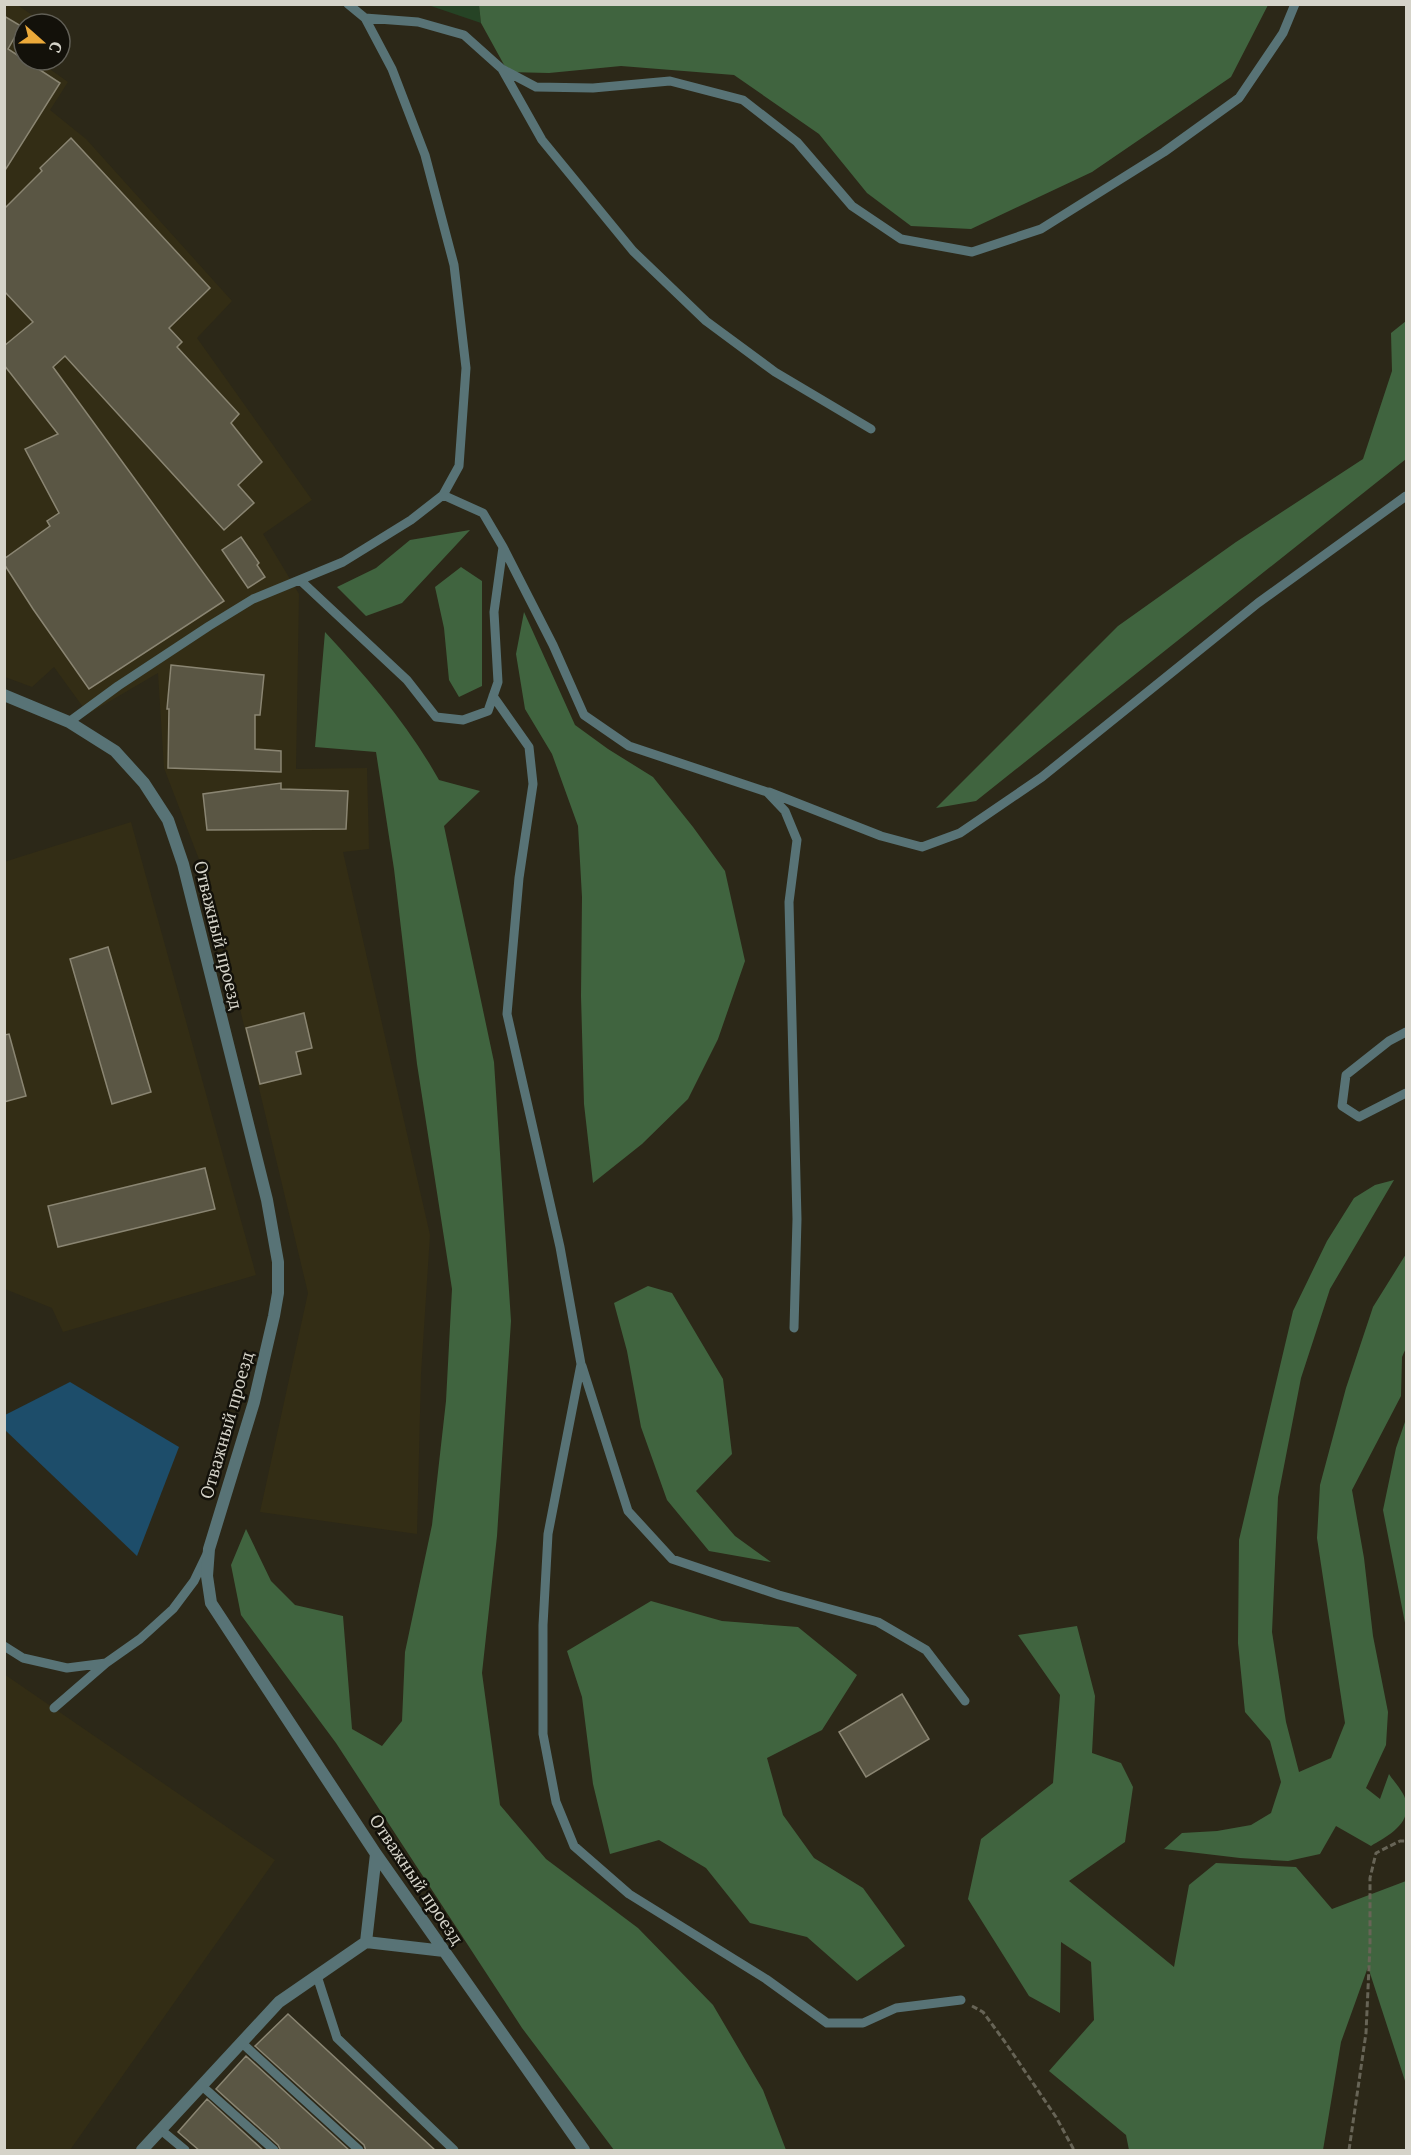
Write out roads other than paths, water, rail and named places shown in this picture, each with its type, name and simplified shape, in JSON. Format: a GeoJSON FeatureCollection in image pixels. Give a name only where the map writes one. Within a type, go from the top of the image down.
{"type":"FeatureCollection","features":[{"type":"Feature","properties":{"kind":"street","name":"Отважный проезд"},"geometry":{"type":"LineString","coordinates":[[4,695],[69,722],[115,751],[144,783],[168,820],[183,864],[267,1200],[278,1262],[278,1293],[254,1402],[209,1549],[207,1576],[211,1603],[376,1854],[584,2151]]}},
{"type":"Feature","properties":{"kind":"street"},"geometry":{"type":"LineString","coordinates":[[366,1942],[376,1854]]}},
{"type":"Feature","properties":{"kind":"street"},"geometry":{"type":"LineString","coordinates":[[142,2151],[279,2002],[366,1942],[444,1951]]}},
{"type":"Feature","properties":{"kind":"lane"},"geometry":{"type":"LineString","coordinates":[[69,722],[118,686],[253,599],[343,562],[411,520],[443,495],[459,466],[466,368],[454,265],[425,155],[392,69],[365,18],[348,4]]}},
{"type":"Feature","properties":{"kind":"lane"},"geometry":{"type":"LineString","coordinates":[[365,18],[418,22],[464,35],[502,69],[536,87],[593,88],[670,81],[742,100],[797,142],[852,206],[901,239],[972,252],[1041,229],[1164,152],[1239,98],[1283,33],[1295,4]]}},
{"type":"Feature","properties":{"kind":"lane"},"geometry":{"type":"LineString","coordinates":[[502,69],[542,140],[633,251],[706,321],[775,372],[871,429]]}},
{"type":"Feature","properties":{"kind":"lane"},"geometry":{"type":"LineString","coordinates":[[443,495],[483,513],[553,645],[584,715],[629,746],[767,792],[881,837],[922,847],[960,833],[1042,777],[1258,603],[1407,496]]}},
{"type":"Feature","properties":{"kind":"lane"},"geometry":{"type":"LineString","coordinates":[[302,580],[407,680],[436,717],[463,720],[488,711],[498,681],[494,612],[503,547]]}},
{"type":"Feature","properties":{"kind":"lane"},"geometry":{"type":"LineString","coordinates":[[493,696],[529,747],[533,784],[519,878],[507,1014],[560,1247],[581,1364],[628,1511],[672,1559],[779,1595],[878,1622],[926,1650],[965,1701]]}},
{"type":"Feature","properties":{"kind":"lane"},"geometry":{"type":"LineString","coordinates":[[767,792],[785,811],[797,840],[789,902],[797,1219],[794,1328]]}},
{"type":"Feature","properties":{"kind":"lane"},"geometry":{"type":"LineString","coordinates":[[1407,1032],[1389,1041],[1346,1075],[1342,1106],[1359,1118],[1407,1093]]}},
{"type":"Feature","properties":{"kind":"lane"},"geometry":{"type":"LineString","coordinates":[[581,1364],[548,1534],[543,1625],[543,1734],[556,1802],[574,1846],[629,1894],[766,1979],[827,2023],[863,2023],[896,2008],[961,2000]]}},
{"type":"Feature","properties":{"kind":"lane"},"geometry":{"type":"LineString","coordinates":[[54,1708],[106,1663],[140,1640],[173,1610],[194,1581],[209,1549]]}},
{"type":"Feature","properties":{"kind":"lane"},"geometry":{"type":"LineString","coordinates":[[4,1646],[23,1658],[67,1668],[106,1663]]}},
{"type":"Feature","properties":{"kind":"lane"},"geometry":{"type":"LineString","coordinates":[[316,1976],[337,2038],[454,2151]]}},
{"type":"Feature","properties":{"kind":"lane"},"geometry":{"type":"LineString","coordinates":[[242,2043],[359,2151]]}},
{"type":"Feature","properties":{"kind":"lane"},"geometry":{"type":"LineString","coordinates":[[202,2086],[274,2151]]}},
{"type":"Feature","properties":{"kind":"lane"},"geometry":{"type":"LineString","coordinates":[[161,2130],[185,2151]]}},
{"type":"Feature","properties":{"kind":"water"},"geometry":{"type":"Polygon","coordinates":[[[70,1382],[179,1447],[137,1556],[5,1430],[5,1415],[70,1382]]]}}]}
